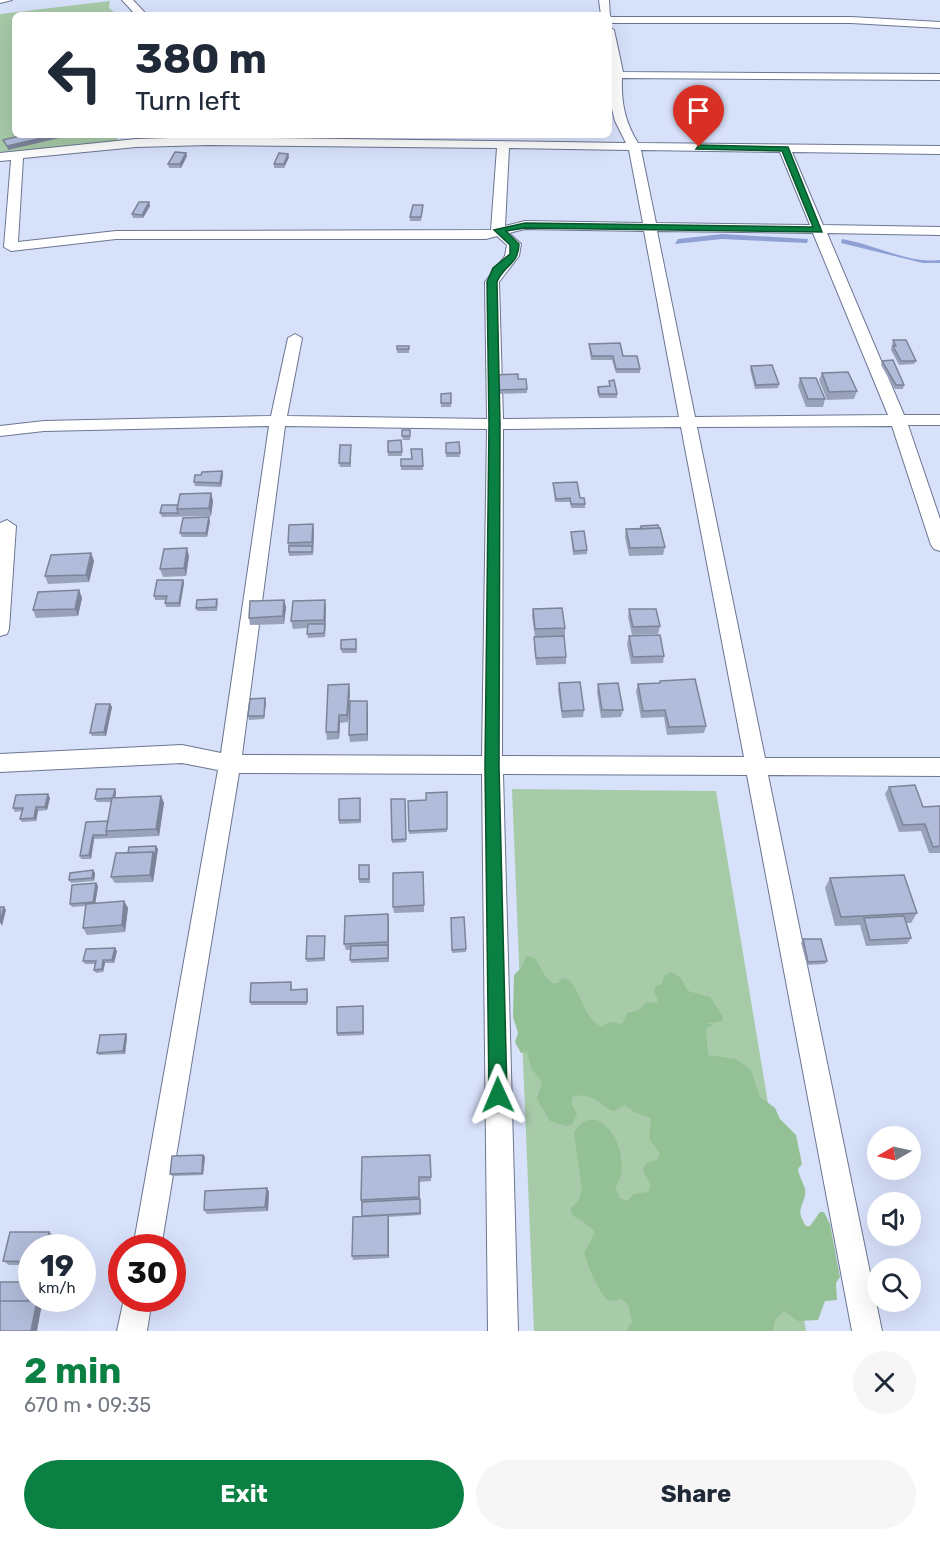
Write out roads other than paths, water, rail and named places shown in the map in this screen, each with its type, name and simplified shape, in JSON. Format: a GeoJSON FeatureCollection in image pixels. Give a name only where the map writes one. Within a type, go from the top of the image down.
{"type":"FeatureCollection","features":[{"type":"Feature","properties":{"kind":"street"},"geometry":{"type":"LineString","coordinates":[[0,0],[7,0]]}},
{"type":"Feature","properties":{"kind":"street"},"geometry":{"type":"LineString","coordinates":[[127,0],[139,12]]}},
{"type":"Feature","properties":{"kind":"street"},"geometry":{"type":"LineString","coordinates":[[612,20],[851,20],[940,25]]}},
{"type":"Feature","properties":{"kind":"street"},"geometry":{"type":"LineString","coordinates":[[867,1331],[634,146],[617,114],[613,75],[940,77]]}},
{"type":"Feature","properties":{"kind":"street"},"geometry":{"type":"LineString","coordinates":[[0,157],[136,139],[341,139],[785,149],[940,150]]}},
{"type":"Feature","properties":{"kind":"street"},"geometry":{"type":"LineString","coordinates":[[498,230],[503,143]]}},
{"type":"Feature","properties":{"kind":"street"},"geometry":{"type":"LineString","coordinates":[[785,149],[898,420],[940,545]]}},
{"type":"Feature","properties":{"kind":"street"},"geometry":{"type":"LineString","coordinates":[[17,155],[5,248],[116,235],[467,236],[486,235],[498,230],[525,225],[940,231]]}},
{"type":"Feature","properties":{"kind":"street"},"geometry":{"type":"LineString","coordinates":[[498,230],[514,244],[514,255],[508,263],[496,270],[492,282],[495,424],[492,766],[503,1331]]}},
{"type":"Feature","properties":{"kind":"street"},"geometry":{"type":"LineString","coordinates":[[149,1234],[230,764],[279,421],[295,338]]}},
{"type":"Feature","properties":{"kind":"street"},"geometry":{"type":"LineString","coordinates":[[0,430],[44,426],[279,421],[495,424],[940,420]]}},
{"type":"Feature","properties":{"kind":"street"},"geometry":{"type":"LineString","coordinates":[[0,629],[7,526]]}},
{"type":"Feature","properties":{"kind":"street"},"geometry":{"type":"LineString","coordinates":[[0,764],[182,754],[230,764],[492,766],[756,764],[940,767]]}},
{"type":"Feature","properties":{"kind":"street"},"geometry":{"type":"LineString","coordinates":[[132,1331],[136,1312]]}},
{"type":"Feature","properties":{"kind":"water"},"geometry":{"type":"Polygon","coordinates":[[[722,234],[808,239],[807,243],[722,239],[675,244],[678,239],[722,234]]]}},
{"type":"Feature","properties":{"kind":"water"},"geometry":{"type":"Polygon","coordinates":[[[842,239],[916,259],[940,260],[940,263],[923,263],[841,243],[842,239]]]}}]}
